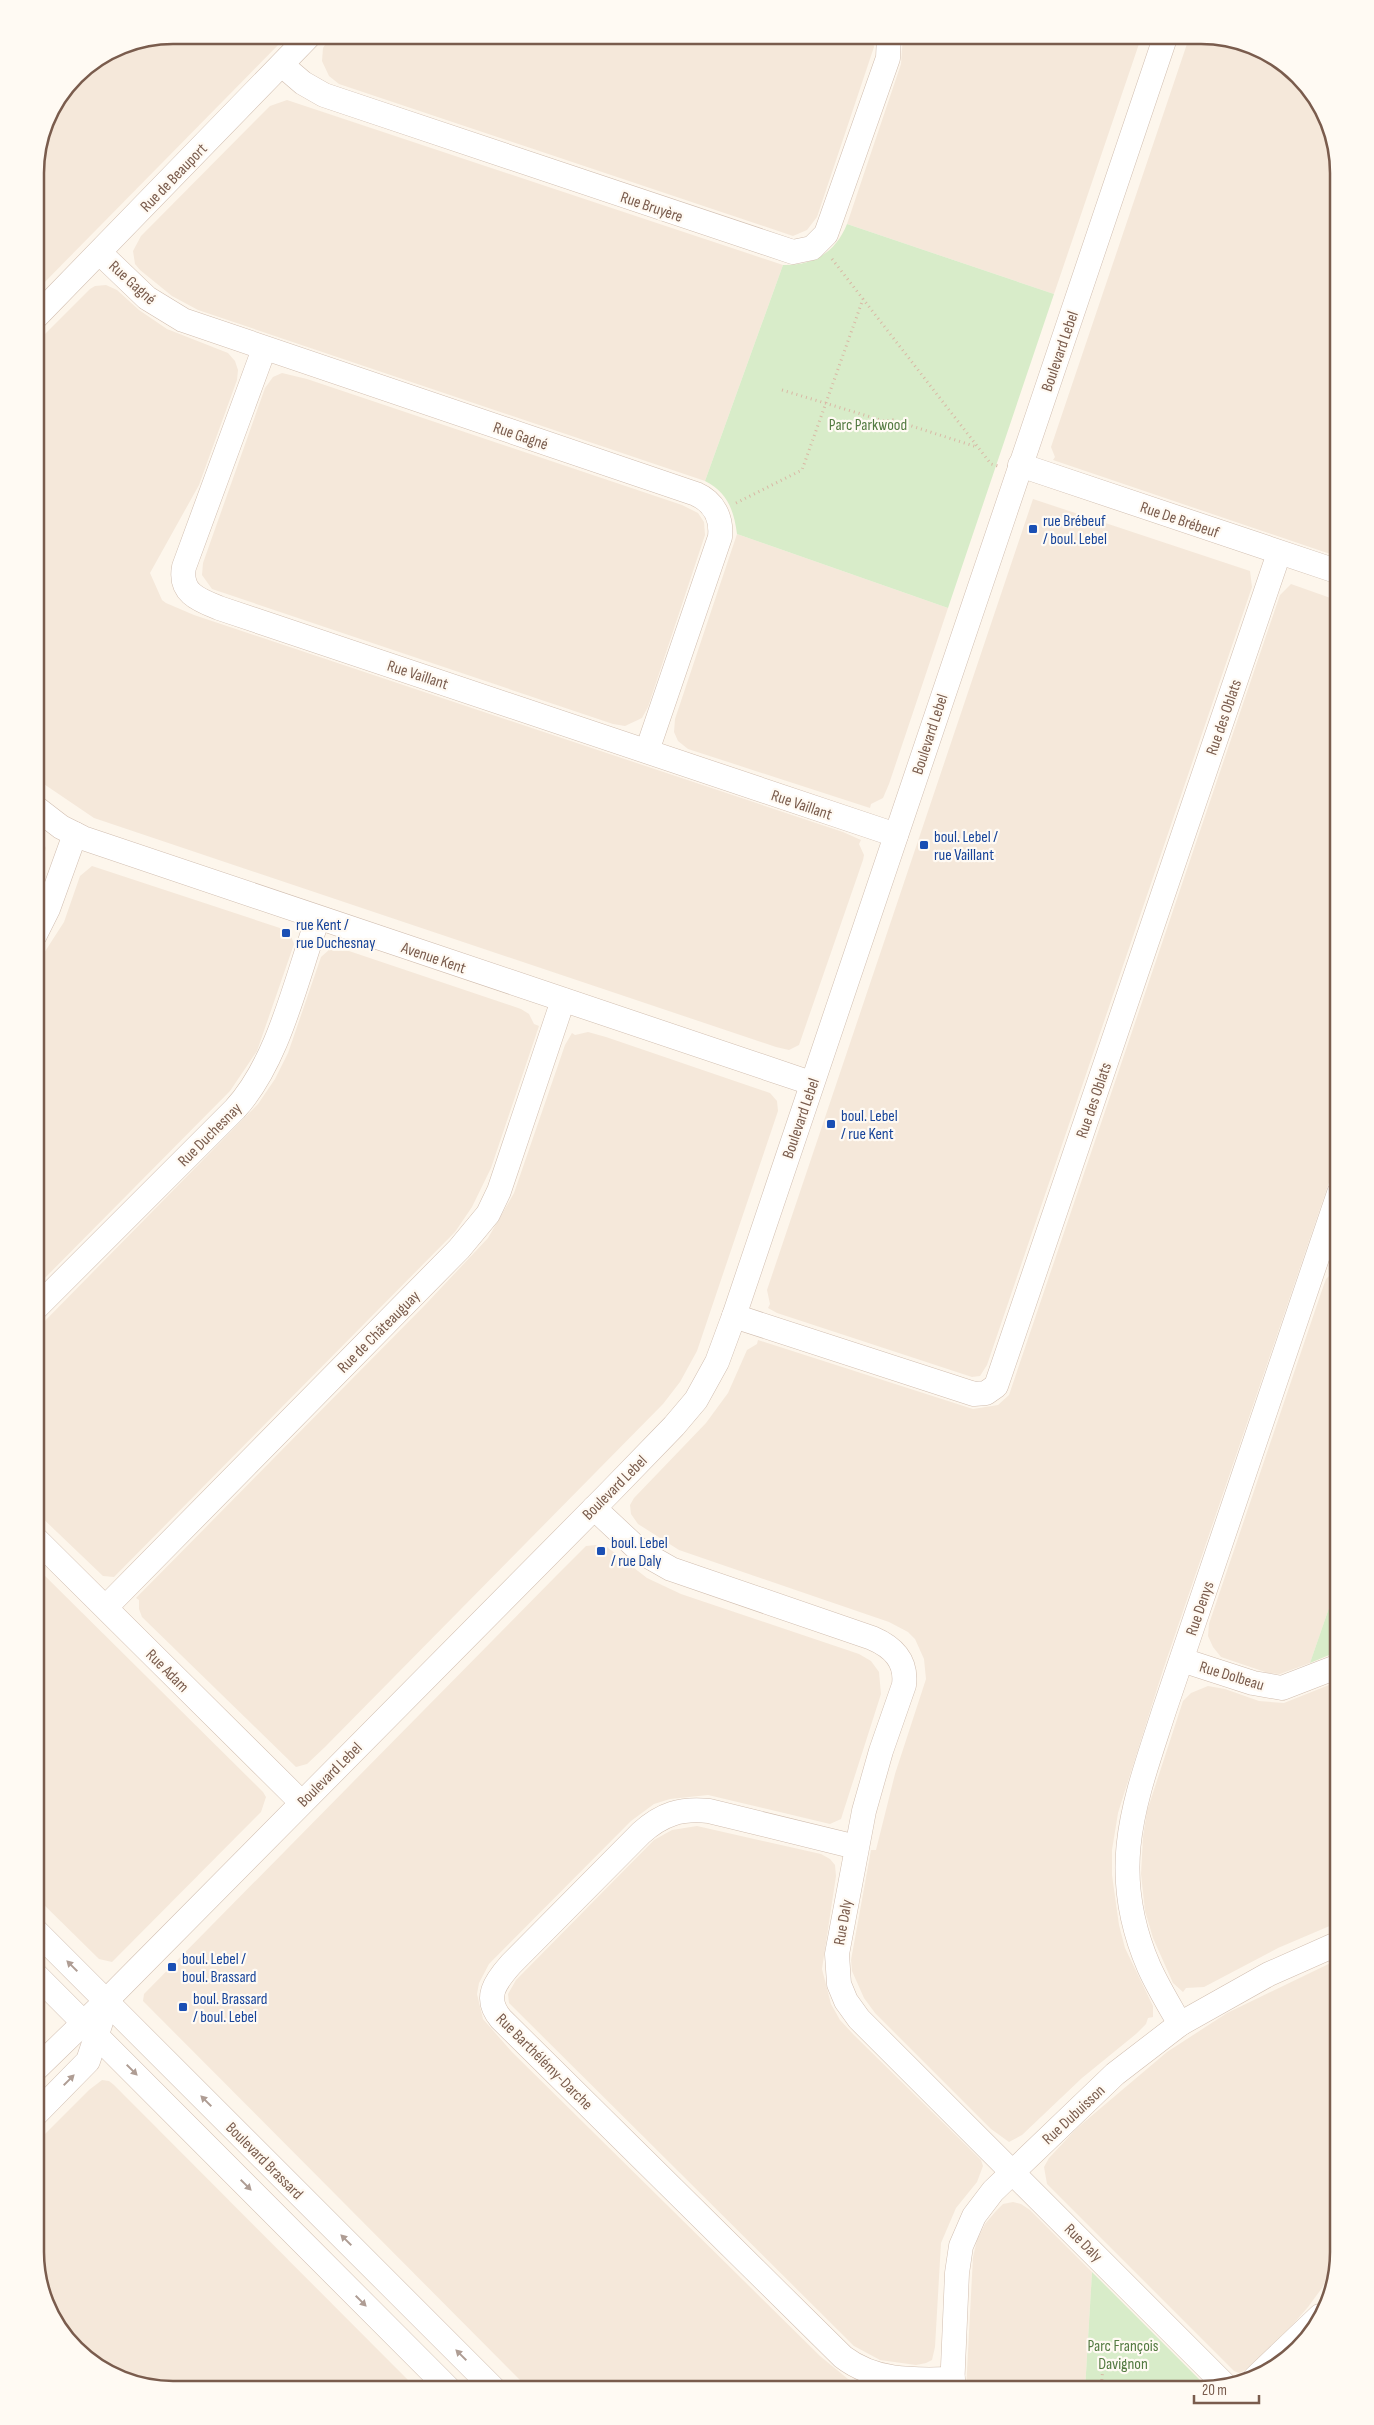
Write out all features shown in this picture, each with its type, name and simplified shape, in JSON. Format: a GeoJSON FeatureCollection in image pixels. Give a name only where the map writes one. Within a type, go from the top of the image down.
{"type":"FeatureCollection","features":[{"type":"Feature","properties":{"kind":"street","name":"Rue de Beauport"},"geometry":{"type":"LineString","coordinates":[[44,309],[302,44]]}},
{"type":"Feature","properties":{"kind":"street","name":"Rue Bruyère"},"geometry":{"type":"LineString","coordinates":[[282,65],[310,88],[324,95],[793,252],[812,248],[820,243],[826,234],[888,58],[889,44]]}},
{"type":"Feature","properties":{"kind":"street","name":"Boulevard Lebel"},"geometry":{"type":"LineString","coordinates":[[44,2063],[90,2029],[106,2001],[300,1802],[594,1508],[674,1426],[696,1400],[716,1362],[734,1316],[896,835],[1009,466],[1163,44]]}},
{"type":"Feature","properties":{"kind":"street","name":"Rue Gagné"},"geometry":{"type":"LineString","coordinates":[[100,253],[147,298],[164,310],[196,325],[696,494],[709,502],[721,524],[720,537],[647,751]]}},
{"type":"Feature","properties":{"kind":"street","name":"Rue Vaillant"},"geometry":{"type":"LineString","coordinates":[[264,349],[184,567],[183,582],[190,593],[219,608],[896,835]]}},
{"type":"Feature","properties":{"kind":"street","name":"Rue De Brébeuf"},"geometry":{"type":"LineString","coordinates":[[1009,466],[1330,569]]}},
{"type":"Feature","properties":{"kind":"street","name":"Rue des Oblats"},"geometry":{"type":"LineString","coordinates":[[734,1316],[974,1394],[986,1393],[996,1386],[1278,552]]}},
{"type":"Feature","properties":{"kind":"street","name":"Avenue Kent"},"geometry":{"type":"LineString","coordinates":[[44,814],[75,834],[318,918],[811,1083]]}},
{"type":"Feature","properties":{"kind":"street"},"geometry":{"type":"LineString","coordinates":[[44,917],[75,834]]}},
{"type":"Feature","properties":{"kind":"street","name":"Rue Duchesnay"},"geometry":{"type":"LineString","coordinates":[[44,1300],[235,1109],[251,1090],[270,1054],[318,918]]}},
{"type":"Feature","properties":{"kind":"street","name":"Rue de Châteauguay"},"geometry":{"type":"LineString","coordinates":[[106,1607],[480,1226],[498,1191],[563,1000]]}},
{"type":"Feature","properties":{"kind":"street","name":"Rue Denys"},"geometry":{"type":"LineString","coordinates":[[1180,2024],[1149,1966],[1136,1933],[1127,1884],[1128,1838],[1138,1792],[1182,1660],[1330,1244]]}},
{"type":"Feature","properties":{"kind":"street","name":"Rue Daly"},"geometry":{"type":"LineString","coordinates":[[594,1508],[632,1545],[660,1564],[727,1590],[872,1638],[896,1653],[904,1667],[904,1686],[874,1772],[856,1847],[837,1954],[837,1975],[842,1992],[859,2019],[1221,2380]]}},
{"type":"Feature","properties":{"kind":"street","name":"Rue Adam"},"geometry":{"type":"LineString","coordinates":[[44,1547],[300,1802]]}},
{"type":"Feature","properties":{"kind":"street","name":"Rue Dolbeau"},"geometry":{"type":"LineString","coordinates":[[1182,1660],[1253,1683],[1282,1688],[1330,1669]]}},
{"type":"Feature","properties":{"kind":"street","name":"Rue Barthélémy-Darche"},"geometry":{"type":"LineString","coordinates":[[856,1847],[709,1811],[689,1810],[671,1812],[641,1833],[511,1964],[495,1984],[491,1995],[492,2004],[501,2019],[843,2357],[868,2373],[914,2381]]}},
{"type":"Feature","properties":{"kind":"street","name":"Boulevard Brassard"},"geometry":{"type":"LineString","coordinates":[[44,1939],[486,2381]]}},
{"type":"Feature","properties":{"kind":"street","name":"Rue Dubuisson"},"geometry":{"type":"LineString","coordinates":[[953,2381],[957,2273],[961,2246],[974,2216],[1013,2171],[1116,2074],[1180,2024],[1241,1988],[1296,1960],[1330,1947]]}},
{"type":"Feature","properties":{"kind":"street","name":"Boulevard Brassard"},"geometry":{"type":"LineString","coordinates":[[44,1983],[441,2381]]}},
{"type":"Feature","properties":{"kind":"street","name":"Boulevard Lebel"},"geometry":{"type":"LineString","coordinates":[[44,2106],[88,2061],[90,2029]]}},
{"type":"Feature","properties":{"kind":"street"},"geometry":{"type":"LineString","coordinates":[[1281,2353],[1298,2337]]}},
{"type":"Feature","properties":{"kind":"path"},"geometry":{"type":"LineString","coordinates":[[838,266],[991,464],[1009,466]]}},
{"type":"Feature","properties":{"kind":"path"},"geometry":{"type":"LineString","coordinates":[[732,505],[802,470],[863,299]]}},
{"type":"Feature","properties":{"kind":"path"},"geometry":{"type":"LineString","coordinates":[[782,390],[827,402],[884,421],[893,420],[977,447]]}},
{"type":"Feature","properties":{"kind":"path"},"geometry":{"type":"LineString","coordinates":[[1102,2381],[1103,2366],[1120,2367]]}},
{"type":"Feature","properties":{"kind":"shaded area"},"geometry":{"type":"Polygon","coordinates":[[[172,44],[279,44],[44,283],[44,164],[46,147],[61,108],[81,81],[101,65],[115,57],[147,46],[172,44]]]}},
{"type":"Feature","properties":{"kind":"shaded area"},"geometry":{"type":"Polygon","coordinates":[[[325,44],[874,44],[874,47],[817,217],[807,230],[793,236],[339,84],[329,76],[322,61],[323,48],[325,44]]]}},
{"type":"Feature","properties":{"kind":"shaded area"},"geometry":{"type":"Polygon","coordinates":[[[902,44],[1139,44],[1054,294],[847,224],[901,64],[902,44]]]}},
{"type":"Feature","properties":{"kind":"shaded area"},"geometry":{"type":"Polygon","coordinates":[[[1187,44],[1227,46],[1259,57],[1273,65],[1286,76],[1309,101],[1317,115],[1326,139],[1329,156],[1330,554],[1053,460],[1055,457],[1051,447],[1187,44]]]}},
{"type":"Feature","properties":{"kind":"shaded area"},"geometry":{"type":"Polygon","coordinates":[[[287,100],[783,265],[705,481],[198,310],[172,296],[140,270],[135,264],[133,251],[141,236],[270,106],[287,100]]]}},
{"type":"Feature","properties":{"kind":"shaded area"},"geometry":{"type":"Polygon","coordinates":[[[106,285],[117,290],[139,310],[167,329],[228,353],[235,361],[238,370],[237,380],[199,485],[150,573],[162,600],[166,603],[194,615],[843,832],[861,840],[859,844],[864,855],[863,860],[799,1045],[789,1050],[776,1047],[94,818],[44,784],[44,335],[95,286],[106,285]]]}},
{"type":"Feature","properties":{"kind":"shaded area"},"geometry":{"type":"Polygon","coordinates":[[[282,373],[307,379],[682,505],[698,513],[704,522],[705,535],[648,707],[642,718],[625,726],[613,724],[212,589],[202,575],[203,563],[265,388],[273,377],[282,373]]]}},
{"type":"Feature","properties":{"kind":"shaded area"},"geometry":{"type":"Polygon","coordinates":[[[1033,499],[1250,571],[1252,587],[987,1365],[980,1376],[972,1377],[777,1313],[768,1308],[770,1304],[767,1290],[1033,499]]]}},
{"type":"Feature","properties":{"kind":"shaded area"},"geometry":{"type":"Polygon","coordinates":[[[737,534],[948,608],[889,784],[883,798],[871,804],[870,808],[688,749],[678,741],[674,732],[675,719],[737,534]]]}},
{"type":"Feature","properties":{"kind":"shaded area"},"geometry":{"type":"Polygon","coordinates":[[[1291,584],[1330,598],[1330,1179],[1163,1670],[1118,1813],[1112,1850],[1112,1875],[1119,1925],[1125,1948],[1153,2006],[1153,2017],[1148,2018],[1146,2024],[1136,2034],[1082,2078],[1022,2135],[1009,2142],[991,2129],[875,2013],[864,1998],[852,1971],[851,1960],[871,1850],[876,1850],[895,1774],[926,1679],[924,1659],[915,1639],[908,1632],[889,1622],[679,1550],[638,1524],[631,1514],[630,1505],[634,1498],[706,1423],[728,1393],[747,1350],[757,1344],[758,1340],[973,1409],[998,1405],[1009,1395],[1280,595],[1291,584]]]}},
{"type":"Feature","properties":{"kind":"shaded area"},"geometry":{"type":"Polygon","coordinates":[[[92,866],[289,931],[294,944],[257,1051],[230,1091],[44,1279],[44,953],[64,922],[80,876],[92,866]]]}},
{"type":"Feature","properties":{"kind":"shaded area"},"geometry":{"type":"Polygon","coordinates":[[[330,949],[333,951],[349,951],[521,1009],[529,1014],[534,1024],[539,1026],[491,1168],[472,1207],[455,1232],[114,1577],[103,1576],[44,1520],[44,1322],[258,1104],[275,1079],[288,1053],[321,957],[330,949]]]}},
{"type":"Feature","properties":{"kind":"shaded area"},"geometry":{"type":"Polygon","coordinates":[[[588,1032],[606,1037],[770,1093],[777,1101],[778,1111],[697,1351],[680,1382],[663,1404],[325,1747],[307,1764],[296,1767],[142,1617],[139,1609],[139,1600],[136,1598],[426,1304],[488,1238],[514,1193],[565,1045],[572,1033],[575,1035],[588,1032]]]}},
{"type":"Feature","properties":{"kind":"shaded area"},"geometry":{"type":"Polygon","coordinates":[[[1330,1275],[1330,1605],[1310,1663],[1280,1674],[1268,1673],[1221,1657],[1213,1647],[1208,1636],[1209,1624],[1326,1279],[1330,1275]]]}},
{"type":"Feature","properties":{"kind":"shaded area"},"geometry":{"type":"Polygon","coordinates":[[[586,1546],[607,1547],[647,1578],[681,1594],[859,1654],[871,1661],[879,1672],[881,1694],[841,1819],[830,1824],[708,1795],[670,1799],[654,1804],[631,1821],[489,1964],[479,1983],[477,1994],[483,2019],[512,2052],[820,2356],[853,2381],[521,2381],[143,2001],[144,1994],[586,1546]]]}},
{"type":"Feature","properties":{"kind":"shaded area"},"geometry":{"type":"Polygon","coordinates":[[[44,1575],[266,1797],[261,1812],[112,1962],[99,1959],[44,1905],[44,1575]]]}},
{"type":"Feature","properties":{"kind":"shaded area"},"geometry":{"type":"Polygon","coordinates":[[[1330,1685],[1330,1926],[1278,1948],[1204,1987],[1186,1988],[1183,1992],[1173,1983],[1153,1938],[1145,1911],[1141,1874],[1143,1837],[1147,1811],[1183,1701],[1191,1693],[1208,1686],[1225,1689],[1259,1701],[1284,1703],[1330,1685]]]}},
{"type":"Feature","properties":{"kind":"shaded area"},"geometry":{"type":"Polygon","coordinates":[[[697,1826],[821,1854],[830,1859],[835,1865],[836,1876],[822,1969],[831,2004],[840,2020],[854,2035],[981,2160],[983,2166],[977,2182],[956,2208],[941,2243],[935,2347],[932,2360],[926,2363],[916,2365],[880,2360],[854,2346],[509,2003],[508,1994],[516,1980],[654,1840],[672,1830],[697,1826]]]}},
{"type":"Feature","properties":{"kind":"shaded area"},"geometry":{"type":"Polygon","coordinates":[[[1330,1963],[1330,2253],[1328,2275],[1322,2288],[1290,2328],[1244,2371],[1239,2373],[1234,2371],[1047,2184],[1044,2167],[1049,2158],[1076,2129],[1167,2052],[1227,2013],[1330,1963]]]}},
{"type":"Feature","properties":{"kind":"shaded area"},"geometry":{"type":"Polygon","coordinates":[[[102,2080],[109,2081],[114,2085],[409,2381],[164,2381],[147,2379],[115,2368],[101,2360],[88,2349],[65,2324],[57,2310],[46,2278],[44,2253],[44,2135],[89,2090],[102,2080]]]}},
{"type":"Feature","properties":{"kind":"shaded area"},"geometry":{"type":"Polygon","coordinates":[[[1013,2202],[1021,2204],[1030,2210],[1092,2272],[1086,2381],[966,2381],[973,2257],[977,2240],[985,2224],[1003,2204],[1013,2202]]]}},
{"type":"Feature","properties":{"kind":"green space","name":"Parc Parkwood"},"geometry":{"type":"Polygon","coordinates":[[[847,224],[1054,294],[948,608],[737,534],[734,517],[724,496],[713,485],[705,481],[783,265],[794,265],[814,260],[830,250],[847,224]]]}},
{"type":"Feature","properties":{"kind":"green space"},"geometry":{"type":"Polygon","coordinates":[[[1330,1605],[1330,1655],[1310,1663],[1330,1605]]]}},
{"type":"Feature","properties":{"kind":"green space","name":"Parc François Davignon"},"geometry":{"type":"Polygon","coordinates":[[[1092,2272],[1201,2381],[1086,2381],[1092,2272]]]}},
{"type":"Feature","properties":{"kind":"place","name":"rue Brébeuf / boul. Lebel"},"geometry":{"type":"Point","coordinates":[1033,529]}},
{"type":"Feature","properties":{"kind":"place","name":"boul. Lebel / rue Vaillant"},"geometry":{"type":"Point","coordinates":[924,845]}},
{"type":"Feature","properties":{"kind":"place","name":"rue Kent / rue Duchesnay"},"geometry":{"type":"Point","coordinates":[286,933]}},
{"type":"Feature","properties":{"kind":"place","name":"boul. Lebel / rue Kent"},"geometry":{"type":"Point","coordinates":[831,1124]}},
{"type":"Feature","properties":{"kind":"place","name":"boul. Lebel / rue Daly"},"geometry":{"type":"Point","coordinates":[601,1551]}},
{"type":"Feature","properties":{"kind":"place","name":"boul. Lebel / boul. Brassard"},"geometry":{"type":"Point","coordinates":[172,1967]}},
{"type":"Feature","properties":{"kind":"place","name":"boul. Brassard / boul. Lebel"},"geometry":{"type":"Point","coordinates":[183,2007]}}]}
